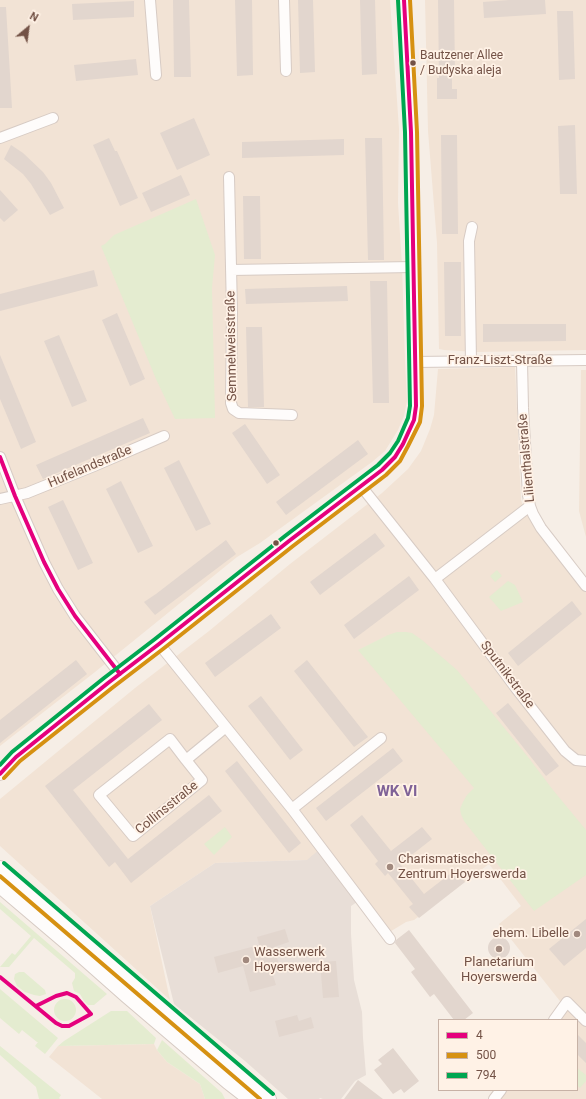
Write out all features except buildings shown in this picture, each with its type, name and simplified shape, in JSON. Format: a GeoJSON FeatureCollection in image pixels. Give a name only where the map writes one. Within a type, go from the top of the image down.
{"type":"FeatureCollection","features":[{"type":"Feature","properties":{"kind":"main road"},"geometry":{"type":"LineString","coordinates":[[0,868],[259,1097]]}},
{"type":"Feature","properties":{"kind":"main road"},"geometry":{"type":"LineString","coordinates":[[0,886],[228,1082],[259,1097]]}},
{"type":"Feature","properties":{"kind":"street"},"geometry":{"type":"LineString","coordinates":[[150,0],[156,75]]}},
{"type":"Feature","properties":{"kind":"street"},"geometry":{"type":"LineString","coordinates":[[284,0],[286,71]]}},
{"type":"Feature","properties":{"kind":"street"},"geometry":{"type":"LineString","coordinates":[[0,767],[16,757],[289,541],[382,470],[395,457],[408,434],[414,420],[416,406],[411,132],[404,0]]}},
{"type":"Feature","properties":{"kind":"street"},"geometry":{"type":"LineString","coordinates":[[0,138],[53,118]]}},
{"type":"Feature","properties":{"kind":"street","name":"Semmelweisstraße"},"geometry":{"type":"LineString","coordinates":[[229,177],[232,312],[231,404],[233,409],[244,414],[292,415]]}},
{"type":"Feature","properties":{"kind":"street"},"geometry":{"type":"LineString","coordinates":[[471,361],[469,241],[472,228]]}},
{"type":"Feature","properties":{"kind":"street"},"geometry":{"type":"LineString","coordinates":[[231,270],[414,267]]}},
{"type":"Feature","properties":{"kind":"street","name":"Franz-Liszt-Straße"},"geometry":{"type":"LineString","coordinates":[[415,362],[586,360]]}},
{"type":"Feature","properties":{"kind":"street","name":"Lilienthalstraße"},"geometry":{"type":"LineString","coordinates":[[522,361],[522,408],[530,506],[541,528],[586,586]]}},
{"type":"Feature","properties":{"kind":"street","name":"Hufelandstraße"},"geometry":{"type":"LineString","coordinates":[[0,499],[27,493],[164,436]]}},
{"type":"Feature","properties":{"kind":"street"},"geometry":{"type":"LineString","coordinates":[[0,457],[15,496],[44,562],[58,589],[75,616],[120,674]]}},
{"type":"Feature","properties":{"kind":"street","name":"Sputnikstraße"},"geometry":{"type":"LineString","coordinates":[[361,486],[435,579],[515,687],[565,751],[576,760],[586,761]]}},
{"type":"Feature","properties":{"kind":"street"},"geometry":{"type":"LineString","coordinates":[[435,579],[530,506]]}},
{"type":"Feature","properties":{"kind":"street"},"geometry":{"type":"LineString","coordinates":[[159,644],[292,809],[390,939]]}},
{"type":"Feature","properties":{"kind":"street","name":"Collinsstraße"},"geometry":{"type":"LineString","coordinates":[[186,760],[226,727]]}},
{"type":"Feature","properties":{"kind":"street","name":"Collinsstraße"},"geometry":{"type":"LineString","coordinates":[[170,738],[186,760],[202,780],[133,836],[99,795],[170,738]]}},
{"type":"Feature","properties":{"kind":"street"},"geometry":{"type":"LineString","coordinates":[[292,809],[380,738]]}},
{"type":"Feature","properties":{"kind":"street"},"geometry":{"type":"LineString","coordinates":[[0,774],[16,757]]}},
{"type":"Feature","properties":{"kind":"street"},"geometry":{"type":"LineString","coordinates":[[555,1019],[567,1002],[586,1021]]}},
{"type":"Feature","properties":{"kind":"street"},"geometry":{"type":"LineString","coordinates":[[494,1099],[500,1091]]}},
{"type":"Feature","properties":{"kind":"shaded area"},"geometry":{"type":"Polygon","coordinates":[[[0,0],[390,0],[399,129],[398,203],[407,401],[404,416],[398,430],[385,451],[260,543],[237,557],[95,672],[0,746],[0,0]]]}},
{"type":"Feature","properties":{"kind":"shaded area"},"geometry":{"type":"Polygon","coordinates":[[[425,0],[586,0],[586,350],[476,352],[439,349],[437,243],[428,131],[425,0]]]}},
{"type":"Feature","properties":{"kind":"shaded area"},"geometry":{"type":"Polygon","coordinates":[[[515,367],[521,500],[527,515],[538,532],[550,548],[586,587],[586,1099],[501,1099],[506,1091],[578,1091],[578,1019],[561,1019],[567,1010],[499,924],[521,906],[489,864],[414,920],[406,922],[388,933],[360,900],[307,860],[215,863],[150,906],[170,1000],[0,846],[0,799],[135,688],[209,631],[290,564],[382,493],[408,469],[421,451],[430,429],[434,415],[438,369],[515,367]]]}},
{"type":"Feature","properties":{"kind":"shaded area"},"geometry":{"type":"Polygon","coordinates":[[[581,370],[586,370],[586,537],[579,511],[581,370]]]}},
{"type":"Feature","properties":{"kind":"shaded area"},"geometry":{"type":"Polygon","coordinates":[[[321,848],[360,900],[351,906],[351,934],[354,980],[362,1012],[366,1075],[355,1081],[341,1099],[288,1099],[245,1061],[174,1004],[150,906],[215,863],[307,860],[321,848]]]}},
{"type":"Feature","properties":{"kind":"shaded area"},"geometry":{"type":"Polygon","coordinates":[[[154,1044],[167,1062],[200,1084],[205,1099],[102,1099],[49,1057],[58,1046],[154,1044]]]}},
{"type":"Feature","properties":{"kind":"green space"},"geometry":{"type":"Polygon","coordinates":[[[196,199],[215,255],[212,288],[215,418],[175,419],[156,379],[101,246],[114,235],[196,199]]]}},
{"type":"Feature","properties":{"kind":"green space"},"geometry":{"type":"Polygon","coordinates":[[[497,570],[502,576],[495,582],[490,576],[497,570]]]}},
{"type":"Feature","properties":{"kind":"green space"},"geometry":{"type":"Polygon","coordinates":[[[508,581],[515,585],[523,602],[501,611],[489,597],[508,581]]]}},
{"type":"Feature","properties":{"kind":"green space"},"geometry":{"type":"Polygon","coordinates":[[[397,632],[412,633],[457,670],[586,830],[586,875],[534,911],[464,821],[460,809],[467,795],[474,788],[358,650],[397,632]]]}},
{"type":"Feature","properties":{"kind":"green space"},"geometry":{"type":"Polygon","coordinates":[[[225,827],[232,837],[214,855],[204,844],[225,827]]]}},
{"type":"Feature","properties":{"kind":"green space"},"geometry":{"type":"Polygon","coordinates":[[[0,902],[107,994],[94,1005],[88,1005],[80,994],[74,991],[72,983],[75,978],[75,973],[34,938],[9,967],[0,967],[12,953],[15,955],[31,936],[0,909],[0,902]]]}},
{"type":"Feature","properties":{"kind":"green space"},"geometry":{"type":"Polygon","coordinates":[[[24,972],[45,990],[46,994],[40,996],[34,995],[25,992],[17,986],[14,979],[15,974],[24,972]]]}},
{"type":"Feature","properties":{"kind":"green space"},"geometry":{"type":"Polygon","coordinates":[[[0,989],[58,1038],[45,1054],[35,1046],[38,1042],[22,1030],[19,1034],[0,1018],[0,989]]]}},
{"type":"Feature","properties":{"kind":"green space"},"geometry":{"type":"Polygon","coordinates":[[[65,999],[73,1002],[76,1010],[73,1018],[65,1021],[57,1018],[54,1010],[57,1002],[65,999]]]}},
{"type":"Feature","properties":{"kind":"green space"},"geometry":{"type":"Polygon","coordinates":[[[111,1011],[127,1011],[156,1038],[154,1044],[58,1046],[64,1041],[111,1011]]]}},
{"type":"Feature","properties":{"kind":"green space"},"geometry":{"type":"Polygon","coordinates":[[[162,1040],[222,1093],[225,1099],[205,1099],[200,1084],[167,1062],[157,1050],[162,1040]]]}},
{"type":"Feature","properties":{"kind":"green space"},"geometry":{"type":"Polygon","coordinates":[[[0,1046],[61,1095],[59,1098],[60,1099],[39,1099],[36,1087],[0,1055],[0,1046]]]}},
{"type":"Feature","properties":{"kind":"green space"},"geometry":{"type":"Polygon","coordinates":[[[578,1069],[586,1075],[586,1081],[580,1088],[578,1086],[578,1069]]]}},
{"type":"Feature","properties":{"kind":"transit line","name":"794"},"geometry":{"type":"LineString","coordinates":[[0,765],[12,752],[104,678],[378,465],[390,453],[398,441],[408,418],[410,406],[405,132],[398,0]]}},
{"type":"Feature","properties":{"kind":"transit line","name":"4"},"geometry":{"type":"LineString","coordinates":[[0,774],[16,757],[108,683],[382,470],[395,457],[403,444],[414,420],[416,406],[411,132],[404,0]]}},
{"type":"Feature","properties":{"kind":"transit line","name":"500"},"geometry":{"type":"LineString","coordinates":[[4,778],[20,761],[112,688],[386,475],[400,461],[408,446],[420,422],[422,406],[417,132],[410,0]]}},
{"type":"Feature","properties":{"kind":"transit line","name":"4"},"geometry":{"type":"LineString","coordinates":[[0,457],[15,496],[44,562],[58,589],[75,616],[120,674]]}},
{"type":"Feature","properties":{"kind":"transit line","name":"794"},"geometry":{"type":"LineString","coordinates":[[4,863],[273,1094]]}},
{"type":"Feature","properties":{"kind":"transit line","name":"500"},"geometry":{"type":"LineString","coordinates":[[0,876],[260,1099]]}},
{"type":"Feature","properties":{"kind":"transit line","name":"4"},"geometry":{"type":"LineString","coordinates":[[0,977],[56,1023],[62,1026],[69,1026],[91,1014]]}},
{"type":"Feature","properties":{"kind":"transit line","name":"4"},"geometry":{"type":"LineString","coordinates":[[36,1006],[56,996],[67,993],[76,997],[91,1014]]}},
{"type":"Feature","properties":{"kind":"place","name":"Bautzener Allee / Budyska aleja"},"geometry":{"type":"Point","coordinates":[413,63]}},
{"type":"Feature","properties":{"kind":"place","name":"Charismatisches Zentrum Hoyerswerda"},"geometry":{"type":"Point","coordinates":[390,867]}},
{"type":"Feature","properties":{"kind":"place","name":"ehem. Libelle"},"geometry":{"type":"Point","coordinates":[577,934]}},
{"type":"Feature","properties":{"kind":"place","name":"Planetarium Hoyerswerda"},"geometry":{"type":"Point","coordinates":[499,949]}},
{"type":"Feature","properties":{"kind":"place","name":"Wasserwerk Hoyerswerda"},"geometry":{"type":"Point","coordinates":[246,960]}},
{"type":"Feature","properties":{"kind":"district","name":"WK VI"},"geometry":{"type":"Point","coordinates":[397,792]}}]}
